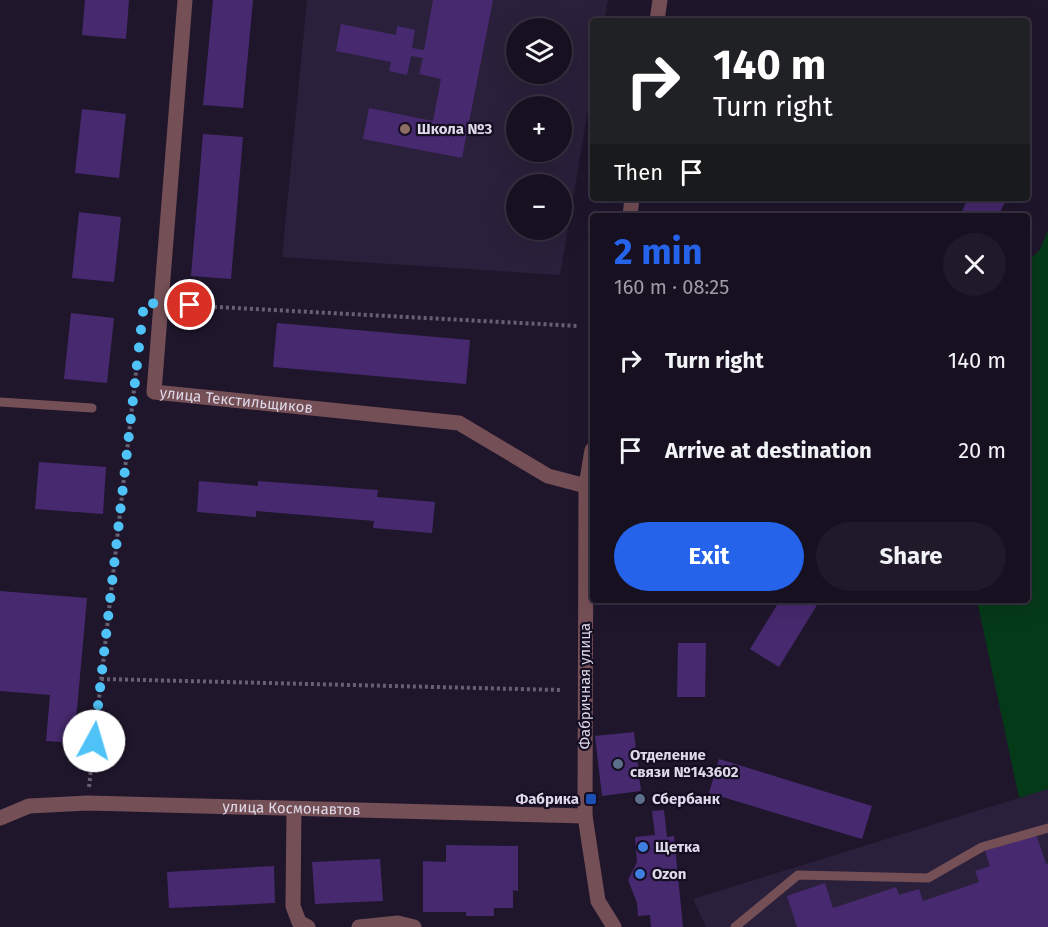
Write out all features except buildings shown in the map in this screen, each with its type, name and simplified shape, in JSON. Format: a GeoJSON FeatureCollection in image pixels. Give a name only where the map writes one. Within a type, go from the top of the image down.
{"type":"FeatureCollection","features":[{"type":"Feature","properties":{"kind":"street","name":"улица Текстильщиков"},"geometry":{"type":"LineString","coordinates":[[185,0],[154,392],[459,423],[548,476],[586,486]]}},
{"type":"Feature","properties":{"kind":"street"},"geometry":{"type":"LineString","coordinates":[[657,18],[660,0]]}},
{"type":"Feature","properties":{"kind":"street","name":"Фабричная улица"},"geometry":{"type":"LineString","coordinates":[[590,462],[586,486],[585,816],[598,901],[614,927]]}},
{"type":"Feature","properties":{"kind":"street","name":"улица Космонавтов"},"geometry":{"type":"LineString","coordinates":[[0,818],[29,806],[87,803],[585,816]]}},
{"type":"Feature","properties":{"kind":"street"},"geometry":{"type":"LineString","coordinates":[[294,809],[293,906],[299,922],[308,927]]}},
{"type":"Feature","properties":{"kind":"street"},"geometry":{"type":"LineString","coordinates":[[359,927],[398,922],[414,927]]}},
{"type":"Feature","properties":{"kind":"lane"},"geometry":{"type":"LineString","coordinates":[[0,402],[92,408]]}},
{"type":"Feature","properties":{"kind":"lane"},"geometry":{"type":"LineString","coordinates":[[735,927],[798,875],[928,878],[981,847],[1048,828]]}},
{"type":"Feature","properties":{"kind":"path"},"geometry":{"type":"LineString","coordinates":[[167,304],[578,326]]}},
{"type":"Feature","properties":{"kind":"path"},"geometry":{"type":"LineString","coordinates":[[87,803],[137,362]]}},
{"type":"Feature","properties":{"kind":"path"},"geometry":{"type":"LineString","coordinates":[[100,679],[560,690]]}},
{"type":"Feature","properties":{"kind":"shaded area","name":"Школа №3"},"geometry":{"type":"Polygon","coordinates":[[[307,0],[608,0],[605,18],[590,18],[590,99],[572,204],[572,174],[506,174],[506,240],[566,240],[560,275],[282,257],[307,0]]]}},
{"type":"Feature","properties":{"kind":"shaded area"},"geometry":{"type":"Polygon","coordinates":[[[1048,789],[1048,927],[706,927],[693,899],[1048,789]]]}},
{"type":"Feature","properties":{"kind":"green space"},"geometry":{"type":"Polygon","coordinates":[[[1048,231],[1048,789],[1019,798],[978,603],[1030,603],[1030,259],[1039,251],[1048,231]]]}},
{"type":"Feature","properties":{"kind":"place","name":"Школа №3"},"geometry":{"type":"Point","coordinates":[405,129]}},
{"type":"Feature","properties":{"kind":"place","name":"Отделение связи №143602"},"geometry":{"type":"Point","coordinates":[618,764]}},
{"type":"Feature","properties":{"kind":"place","name":"Фабрика"},"geometry":{"type":"Point","coordinates":[591,799]}},
{"type":"Feature","properties":{"kind":"place","name":"Сбербанк"},"geometry":{"type":"Point","coordinates":[640,799]}},
{"type":"Feature","properties":{"kind":"place","name":"Щетка"},"geometry":{"type":"Point","coordinates":[643,847]}},
{"type":"Feature","properties":{"kind":"place","name":"Ozon"},"geometry":{"type":"Point","coordinates":[640,874]}},
{"type":"Feature","properties":{"kind":"route"},"geometry":{"type":"LineString","coordinates":[[94,741],[144,303],[190,305]]}}]}
